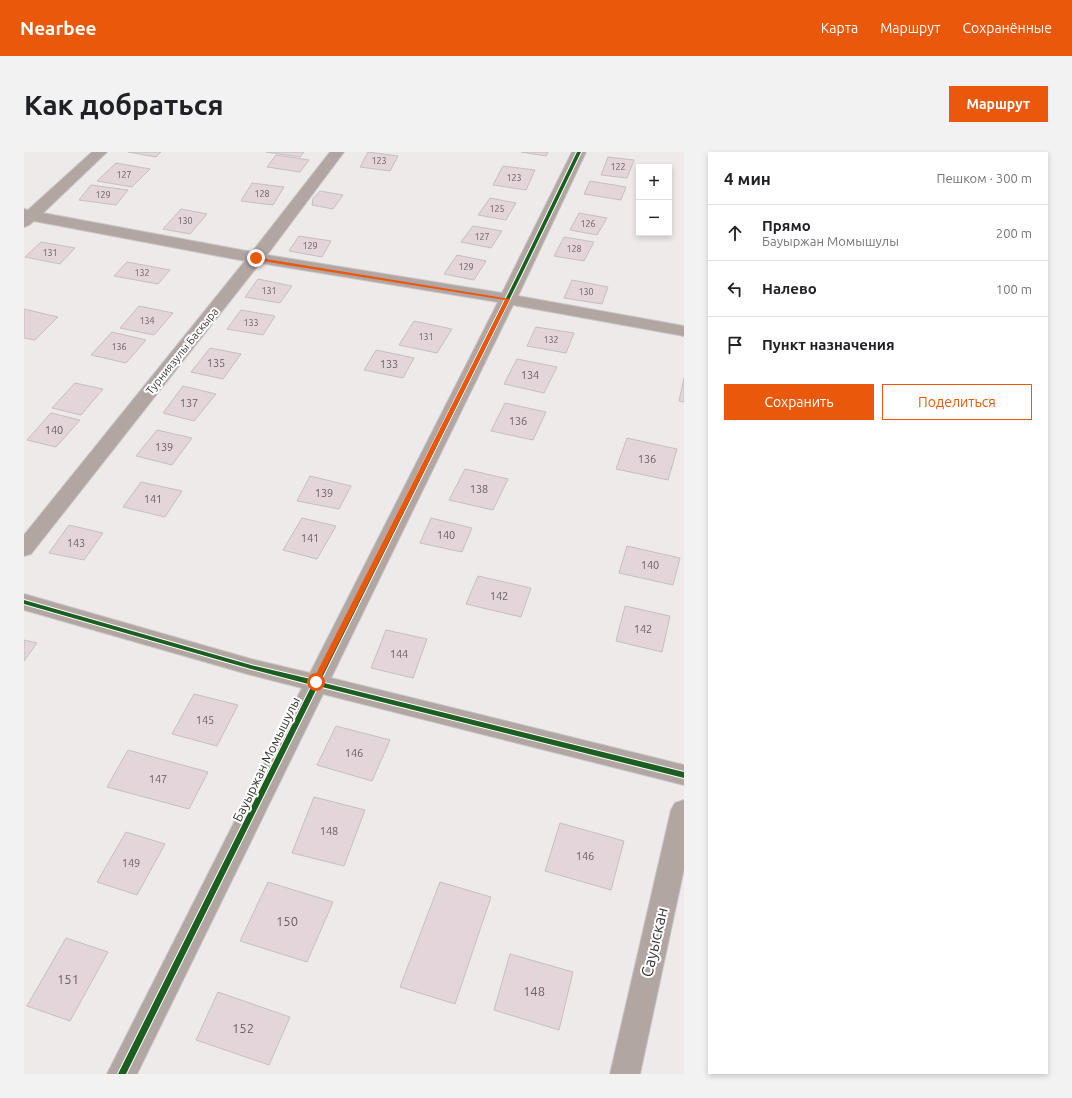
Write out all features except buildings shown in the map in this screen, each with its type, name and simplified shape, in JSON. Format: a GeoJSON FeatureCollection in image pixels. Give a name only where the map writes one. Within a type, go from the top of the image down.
{"type":"FeatureCollection","features":[{"type":"Feature","properties":{"kind":"street"},"geometry":{"type":"LineString","coordinates":[[27,217],[100,152]]}},
{"type":"Feature","properties":{"kind":"street","name":"Турниязулы Баскыра"},"geometry":{"type":"LineString","coordinates":[[24,549],[256,258],[338,152]]}},
{"type":"Feature","properties":{"kind":"street","name":"Бауыржан Момышулы"},"geometry":{"type":"LineString","coordinates":[[122,1074],[508,299],[579,152]]}},
{"type":"Feature","properties":{"kind":"street"},"geometry":{"type":"LineString","coordinates":[[27,217],[256,258],[508,299],[684,331]]}},
{"type":"Feature","properties":{"kind":"street"},"geometry":{"type":"LineString","coordinates":[[24,602],[251,666],[684,775]]}},
{"type":"Feature","properties":{"kind":"street","name":"Сауыскан"},"geometry":{"type":"LineString","coordinates":[[625,1074],[684,810]]}},
{"type":"Feature","properties":{"kind":"cycle path"},"geometry":{"type":"LineString","coordinates":[[122,1074],[520,274],[579,152]]}},
{"type":"Feature","properties":{"kind":"cycle path"},"geometry":{"type":"LineString","coordinates":[[24,602],[251,667],[684,775]]}},
{"type":"Feature","properties":{"kind":"route"},"geometry":{"type":"LineString","coordinates":[[256,258],[508,299],[316,682]]}}]}
